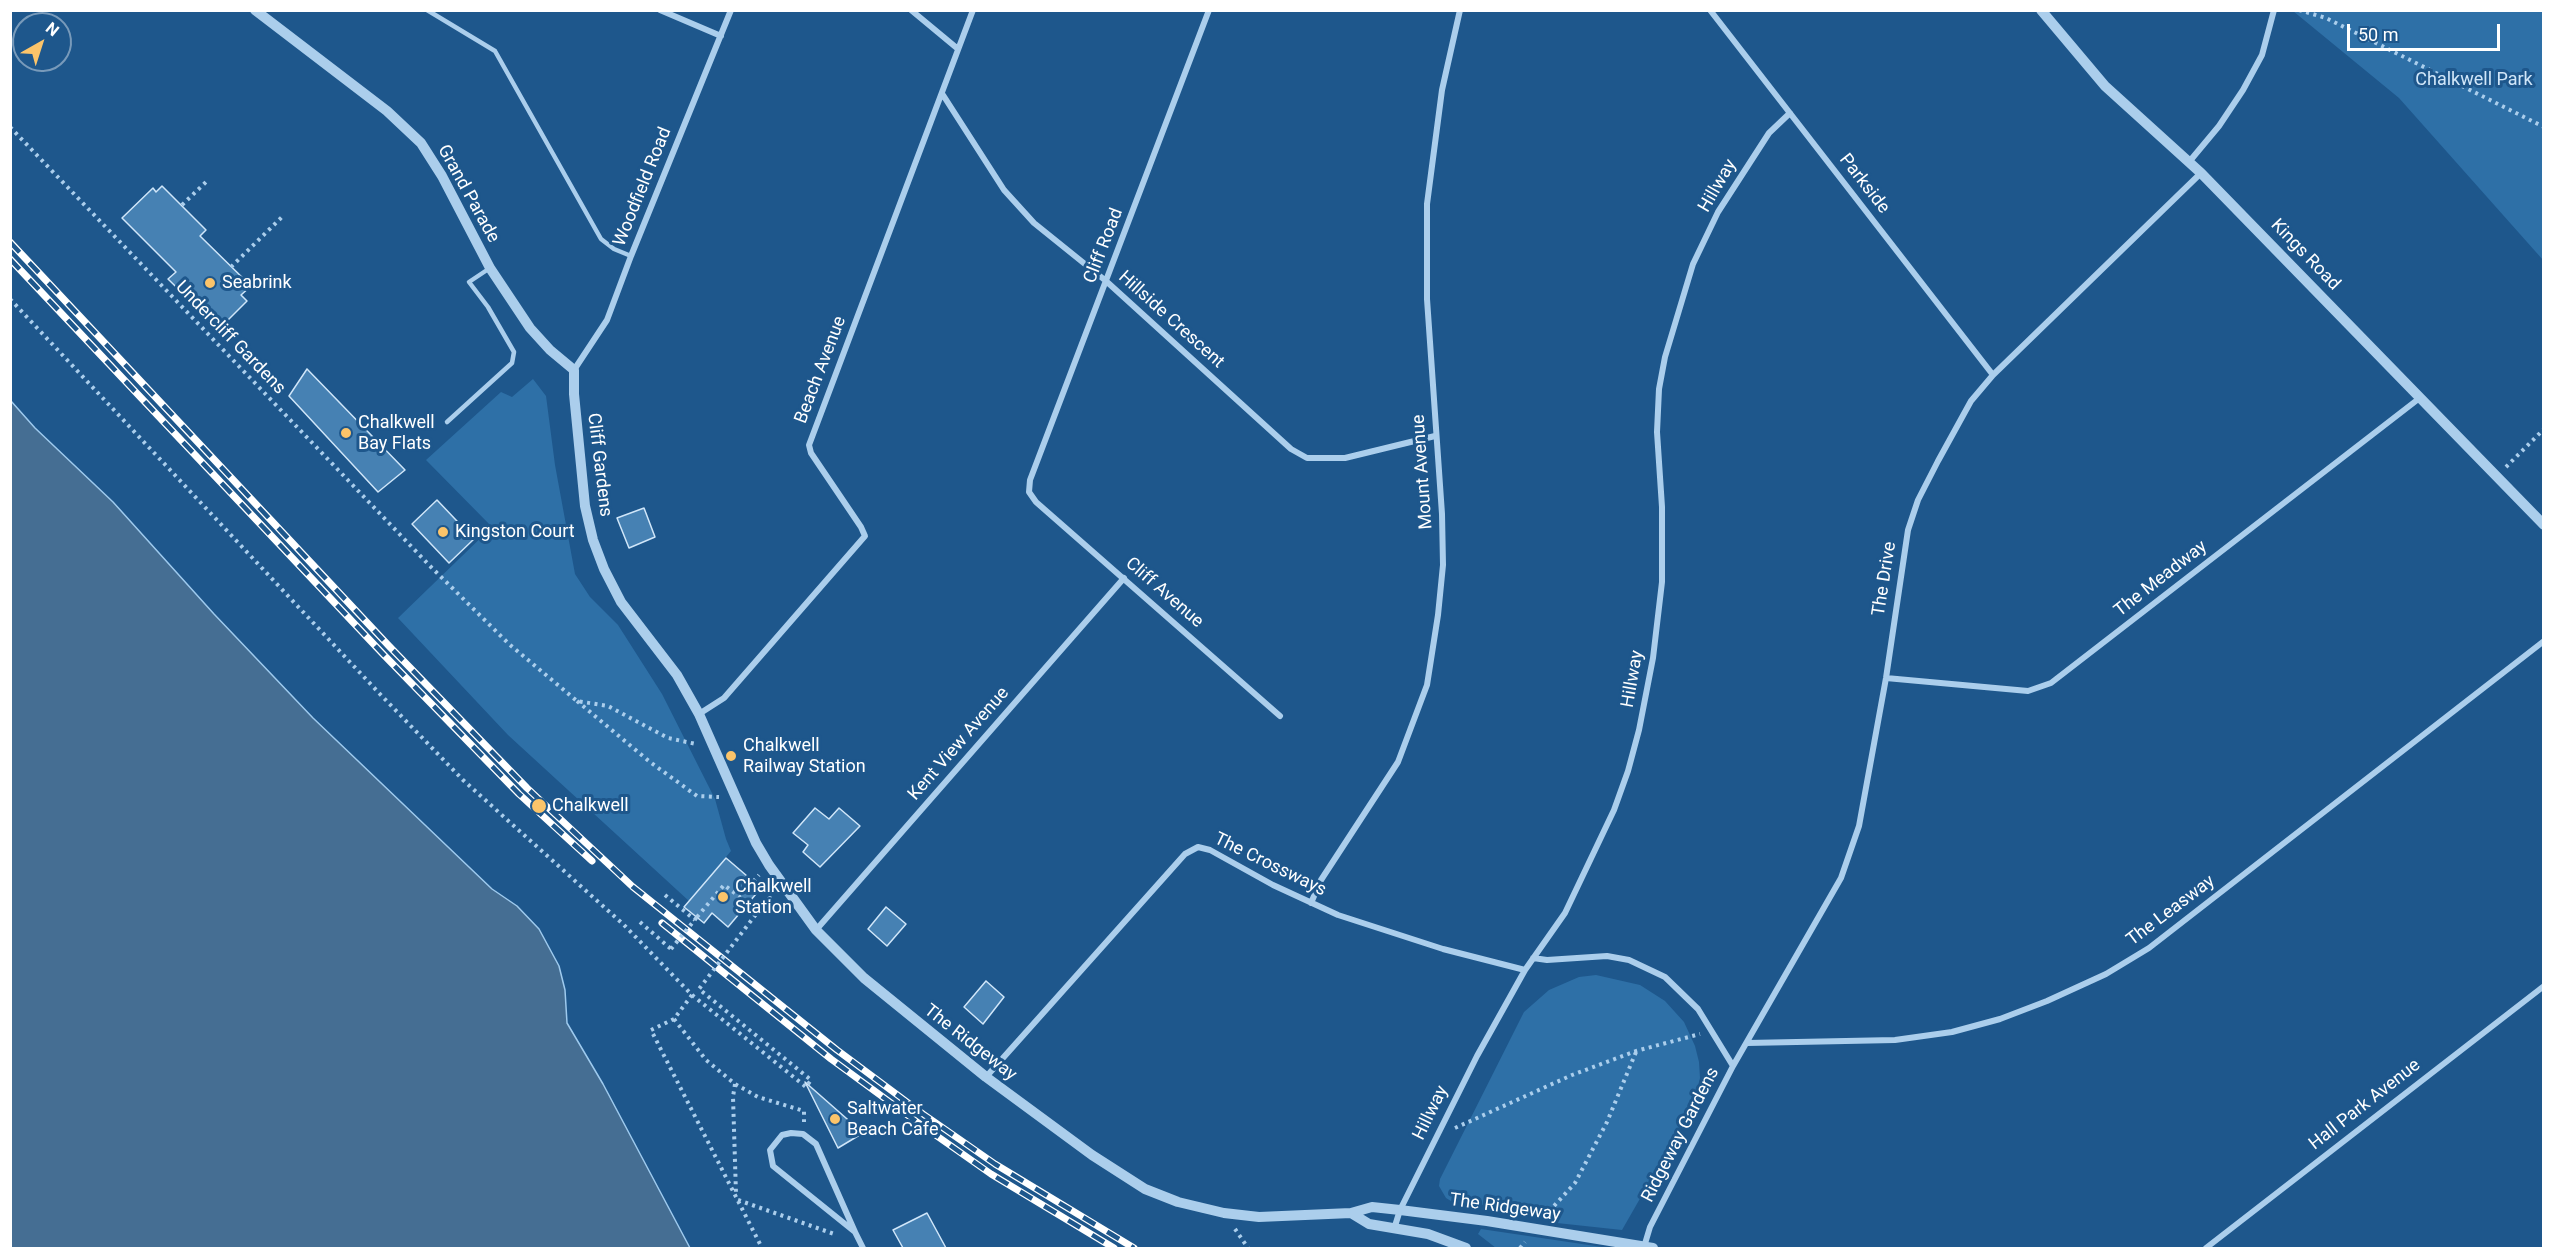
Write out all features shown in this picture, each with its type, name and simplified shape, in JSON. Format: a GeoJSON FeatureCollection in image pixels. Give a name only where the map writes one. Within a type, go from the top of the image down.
{"type":"FeatureCollection","features":[{"type":"Feature","properties":{"kind":"street","name":"Grand Parade"},"geometry":{"type":"LineString","coordinates":[[255,10],[387,111],[421,143],[442,176],[490,268],[530,327],[550,350],[574,370]]}},
{"type":"Feature","properties":{"kind":"street"},"geometry":{"type":"LineString","coordinates":[[660,10],[721,36]]}},
{"type":"Feature","properties":{"kind":"street","name":"Woodfield Road"},"geometry":{"type":"LineString","coordinates":[[574,370],[607,320],[731,10]]}},
{"type":"Feature","properties":{"kind":"street"},"geometry":{"type":"LineString","coordinates":[[911,10],[958,49]]}},
{"type":"Feature","properties":{"kind":"street","name":"Beach Avenue"},"geometry":{"type":"LineString","coordinates":[[699,714],[724,698],[865,536],[861,526],[811,453],[809,445],[943,95],[973,10]]}},
{"type":"Feature","properties":{"kind":"street","name":"Cliff Road"},"geometry":{"type":"LineString","coordinates":[[1029,492],[1030,480],[1209,10]]}},
{"type":"Feature","properties":{"kind":"street","name":"Mount Avenue"},"geometry":{"type":"LineString","coordinates":[[1311,903],[1321,880],[1398,762],[1426,685],[1438,615],[1443,565],[1442,514],[1426,299],[1427,204],[1442,90],[1460,10]]}},
{"type":"Feature","properties":{"kind":"street","name":"Parkside"},"geometry":{"type":"LineString","coordinates":[[1710,10],[1994,375]]}},
{"type":"Feature","properties":{"kind":"street","name":"Kings Road"},"geometry":{"type":"LineString","coordinates":[[2041,10],[2104,86],[2201,173],[2544,525]]}},
{"type":"Feature","properties":{"kind":"street"},"geometry":{"type":"LineString","coordinates":[[2189,162],[2219,126],[2243,90],[2262,55],[2274,10]]}},
{"type":"Feature","properties":{"kind":"street","name":"Hillside Crescent"},"geometry":{"type":"LineString","coordinates":[[943,95],[1004,190],[1034,223],[1106,281],[1291,448],[1307,458],[1346,458],[1435,436]]}},
{"type":"Feature","properties":{"kind":"street","name":"Hillway"},"geometry":{"type":"LineString","coordinates":[[1395,1226],[1400,1210],[1477,1056],[1525,970],[1565,913],[1614,810],[1640,730],[1653,658],[1662,582],[1662,507],[1657,432],[1659,390],[1675,319],[1693,264],[1718,212],[1763,141],[1790,113]]}},
{"type":"Feature","properties":{"kind":"street","name":"The Drive"},"geometry":{"type":"LineString","coordinates":[[1733,1066],[1841,878],[1859,826],[1886,678],[1908,530],[1918,500],[1971,401],[1994,375],[2201,173]]}},
{"type":"Feature","properties":{"kind":"street","name":"Cliff Gardens"},"geometry":{"type":"LineString","coordinates":[[574,370],[574,394],[585,506],[593,540],[621,602],[677,675],[699,714]]}},
{"type":"Feature","properties":{"kind":"street","name":"The Meadway"},"geometry":{"type":"LineString","coordinates":[[1886,678],[2028,691],[2045,686],[2421,397]]}},
{"type":"Feature","properties":{"kind":"street","name":"Cliff Avenue"},"geometry":{"type":"LineString","coordinates":[[1029,492],[1036,502],[1280,716]]}},
{"type":"Feature","properties":{"kind":"street","name":"Kent View Avenue"},"geometry":{"type":"LineString","coordinates":[[816,930],[1125,578]]}},
{"type":"Feature","properties":{"kind":"street","name":"The Leasway"},"geometry":{"type":"LineString","coordinates":[[1747,1042],[1895,1040],[1952,1032],[2000,1019],[2106,974],[2150,948],[2544,641]]}},
{"type":"Feature","properties":{"kind":"street","name":"The Ridgeway"},"geometry":{"type":"LineString","coordinates":[[699,714],[735,797],[769,865],[816,930],[864,978],[986,1077],[1122,1176],[1145,1189],[1178,1202],[1224,1213],[1259,1217],[1351,1213],[1372,1207],[1535,1229],[1647,1248]]}},
{"type":"Feature","properties":{"kind":"street","name":"The Crossways"},"geometry":{"type":"LineString","coordinates":[[986,1077],[1185,854],[1198,847],[1210,850],[1311,903],[1382,930],[1525,970]]}},
{"type":"Feature","properties":{"kind":"street","name":"Ridgeway Gardens"},"geometry":{"type":"LineString","coordinates":[[1533,958],[1546,960],[1607,956],[1629,960],[1665,976],[1698,1009],[1733,1066],[1650,1227],[1647,1248]]}},
{"type":"Feature","properties":{"kind":"street","name":"Hall Park Avenue"},"geometry":{"type":"LineString","coordinates":[[2206,1248],[2544,986]]}},
{"type":"Feature","properties":{"kind":"street"},"geometry":{"type":"LineString","coordinates":[[855,1232],[773,1166],[770,1150],[782,1135],[803,1134],[816,1144],[863,1248]]}},
{"type":"Feature","properties":{"kind":"street","name":"The Ridgeway"},"geometry":{"type":"LineString","coordinates":[[1351,1213],[1369,1224],[1395,1226],[1428,1234],[1466,1248]]}},
{"type":"Feature","properties":{"kind":"lane"},"geometry":{"type":"LineString","coordinates":[[427,10],[495,51],[601,239],[614,249],[631,256]]}},
{"type":"Feature","properties":{"kind":"lane"},"geometry":{"type":"LineString","coordinates":[[447,422],[512,363],[514,352],[488,306],[469,282],[490,268]]}},
{"type":"Feature","properties":{"kind":"path"},"geometry":{"type":"LineString","coordinates":[[2299,10],[2326,18],[2544,127]]}},
{"type":"Feature","properties":{"kind":"path","name":"Undercliff Gardens"},"geometry":{"type":"LineString","coordinates":[[10,127],[431,567],[509,644],[650,762],[697,796],[735,797]]}},
{"type":"Feature","properties":{"kind":"path"},"geometry":{"type":"LineString","coordinates":[[182,205],[206,182]]}},
{"type":"Feature","properties":{"kind":"path"},"geometry":{"type":"LineString","coordinates":[[231,267],[284,215]]}},
{"type":"Feature","properties":{"kind":"path"},"geometry":{"type":"LineString","coordinates":[[10,299],[455,772],[624,925],[692,995],[806,1087],[811,1080],[699,989],[763,905]]}},
{"type":"Feature","properties":{"kind":"path"},"geometry":{"type":"LineString","coordinates":[[2497,475],[2544,429]]}},
{"type":"Feature","properties":{"kind":"path"},"geometry":{"type":"LineString","coordinates":[[577,701],[608,706],[668,738],[716,749]]}},
{"type":"Feature","properties":{"kind":"path"},"geometry":{"type":"LineString","coordinates":[[640,922],[671,949],[724,885],[740,897],[769,865]]}},
{"type":"Feature","properties":{"kind":"path"},"geometry":{"type":"LineString","coordinates":[[665,895],[696,919]]}},
{"type":"Feature","properties":{"kind":"path"},"geometry":{"type":"LineString","coordinates":[[692,995],[674,1019],[651,1030],[762,1248]]}},
{"type":"Feature","properties":{"kind":"path"},"geometry":{"type":"LineString","coordinates":[[674,1019],[706,1059],[735,1084],[758,1097],[804,1111],[803,1134]]}},
{"type":"Feature","properties":{"kind":"path"},"geometry":{"type":"LineString","coordinates":[[1436,1138],[1572,1075],[1636,1051],[1712,1031]]}},
{"type":"Feature","properties":{"kind":"path"},"geometry":{"type":"LineString","coordinates":[[1520,1248],[1575,1182],[1607,1122],[1636,1051]]}},
{"type":"Feature","properties":{"kind":"path"},"geometry":{"type":"LineString","coordinates":[[735,1084],[733,1096],[737,1198]]}},
{"type":"Feature","properties":{"kind":"path"},"geometry":{"type":"LineString","coordinates":[[737,1198],[840,1236],[855,1232]]}},
{"type":"Feature","properties":{"kind":"green space","name":"Chalkwell Park"},"geometry":{"type":"Polygon","coordinates":[[[2293,11],[2543,11],[2543,260],[2399,98],[2293,11]]]}},
{"type":"Feature","properties":{"kind":"green space"},"geometry":{"type":"Polygon","coordinates":[[[533,379],[546,396],[555,465],[575,574],[590,597],[618,625],[662,694],[715,799],[731,851],[689,901],[508,735],[398,618],[492,527],[426,460],[501,392],[512,397],[533,379]]]}},
{"type":"Feature","properties":{"kind":"green space"},"geometry":{"type":"Polygon","coordinates":[[[1596,975],[1640,985],[1665,1001],[1684,1022],[1695,1046],[1699,1062],[1700,1078],[1693,1106],[1622,1230],[1557,1223],[1556,1219],[1540,1212],[1451,1201],[1446,1198],[1439,1186],[1440,1179],[1524,1012],[1549,990],[1579,977],[1596,975]]]}},
{"type":"Feature","properties":{"kind":"green space"},"geometry":{"type":"Polygon","coordinates":[[[1481,1229],[1602,1248],[1496,1248],[1478,1234],[1481,1229]]]}},
{"type":"Feature","properties":{"kind":"shaded area"},"geometry":{"type":"Polygon","coordinates":[[[11,401],[35,428],[113,502],[214,614],[313,718],[492,889],[517,906],[539,929],[559,966],[565,990],[567,1023],[603,1084],[690,1248],[11,1248],[11,401]]]}},
{"type":"Feature","properties":{"kind":"building"},"geometry":{"type":"Polygon","coordinates":[[[162,186],[206,230],[200,236],[251,286],[241,295],[247,301],[219,329],[168,279],[176,272],[122,218],[153,188],[156,192],[162,186]]]}},
{"type":"Feature","properties":{"kind":"building","name":"Chalkwell Bay Flats"},"geometry":{"type":"Polygon","coordinates":[[[307,369],[405,470],[378,492],[289,396],[307,369]]]}},
{"type":"Feature","properties":{"kind":"building","name":"Kingston Court"},"geometry":{"type":"Polygon","coordinates":[[[437,500],[474,539],[449,563],[412,524],[437,500]]]}},
{"type":"Feature","properties":{"kind":"building"},"geometry":{"type":"Polygon","coordinates":[[[644,508],[655,537],[629,548],[617,518],[644,508]]]}},
{"type":"Feature","properties":{"kind":"building"},"geometry":{"type":"Polygon","coordinates":[[[815,808],[829,819],[839,808],[860,826],[820,867],[803,852],[808,845],[793,833],[815,808]]]}},
{"type":"Feature","properties":{"kind":"building","name":"Chalkwell Station"},"geometry":{"type":"Polygon","coordinates":[[[726,858],[761,888],[728,927],[712,913],[704,923],[684,907],[726,858]]]}},
{"type":"Feature","properties":{"kind":"building"},"geometry":{"type":"Polygon","coordinates":[[[886,907],[906,924],[887,946],[868,929],[886,907]]]}},
{"type":"Feature","properties":{"kind":"building"},"geometry":{"type":"Polygon","coordinates":[[[986,981],[1004,997],[983,1024],[964,1007],[986,981]]]}},
{"type":"Feature","properties":{"kind":"building","name":"Saltwater Beach Cafe"},"geometry":{"type":"Polygon","coordinates":[[[805,1082],[863,1133],[838,1148],[805,1082]]]}},
{"type":"Feature","properties":{"kind":"building"},"geometry":{"type":"Polygon","coordinates":[[[927,1213],[946,1248],[903,1248],[893,1230],[927,1213]]]}},
{"type":"Feature","properties":{"kind":"railway"},"geometry":{"type":"LineString","coordinates":[[10,242],[389,646],[527,788],[633,887],[837,1050],[923,1114],[995,1164],[1134,1248]]}},
{"type":"Feature","properties":{"kind":"railway"},"geometry":{"type":"LineString","coordinates":[[10,259],[382,653],[519,794],[592,861]]}},
{"type":"Feature","properties":{"kind":"railway"},"geometry":{"type":"LineString","coordinates":[[662,923],[831,1059],[917,1122],[991,1174],[1114,1248]]}},
{"type":"Feature","properties":{"kind":"place","name":"Seabrink"},"geometry":{"type":"Point","coordinates":[210,283]}},
{"type":"Feature","properties":{"kind":"place","name":"Chalkwell Bay Flats"},"geometry":{"type":"Point","coordinates":[346,433]}},
{"type":"Feature","properties":{"kind":"place","name":"Kingston Court"},"geometry":{"type":"Point","coordinates":[443,532]}},
{"type":"Feature","properties":{"kind":"place","name":"Chalkwell Railway Station"},"geometry":{"type":"Point","coordinates":[731,756]}},
{"type":"Feature","properties":{"kind":"place","name":"Chalkwell"},"geometry":{"type":"Point","coordinates":[539,806]}},
{"type":"Feature","properties":{"kind":"place","name":"Chalkwell Station"},"geometry":{"type":"Point","coordinates":[723,897]}},
{"type":"Feature","properties":{"kind":"place","name":"Saltwater Beach Cafe"},"geometry":{"type":"Point","coordinates":[835,1119]}}]}
